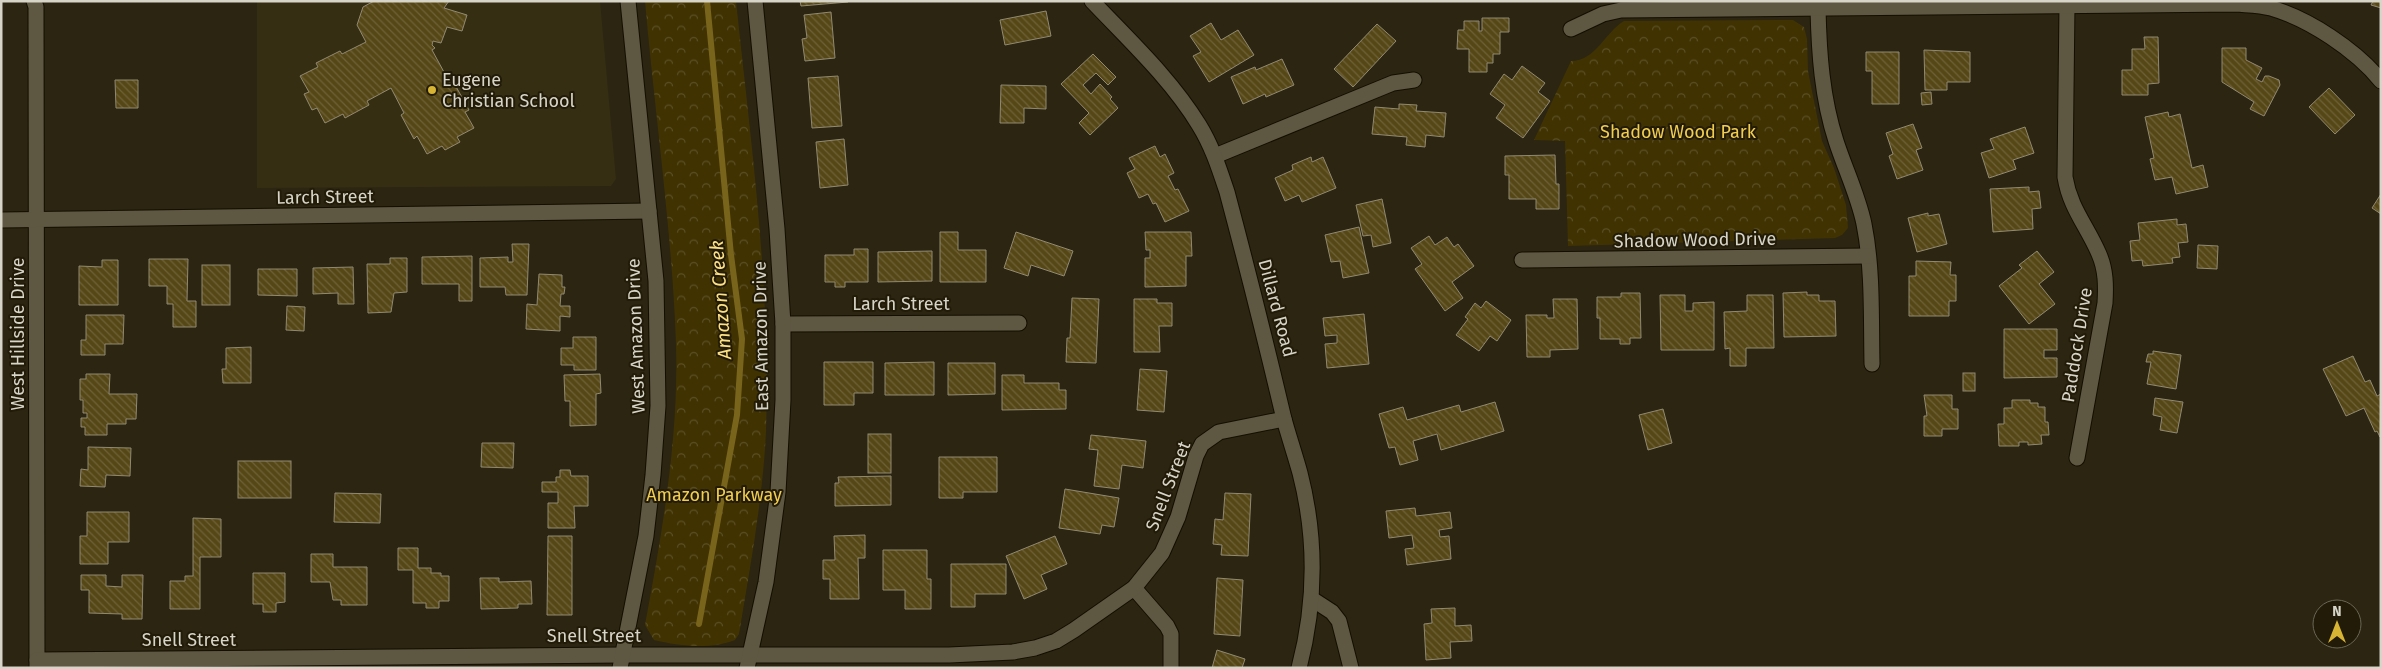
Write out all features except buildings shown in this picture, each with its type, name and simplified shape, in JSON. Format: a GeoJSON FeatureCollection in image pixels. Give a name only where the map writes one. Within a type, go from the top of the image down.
{"type":"FeatureCollection","features":[{"type":"Feature","properties":{"kind":"street","name":"West Hillside Drive"},"geometry":{"type":"LineString","coordinates":[[34,1],[36,7],[37,664]]}},
{"type":"Feature","properties":{"kind":"street","name":"West Amazon Drive"},"geometry":{"type":"LineString","coordinates":[[621,661],[646,536],[658,406],[656,281],[628,1]]}},
{"type":"Feature","properties":{"kind":"street","name":"East Amazon Drive"},"geometry":{"type":"LineString","coordinates":[[749,661],[766,582],[778,492],[783,400],[783,324],[777,229],[755,1]]}},
{"type":"Feature","properties":{"kind":"street","name":"Dillard Road"},"geometry":{"type":"LineString","coordinates":[[1092,1],[1179,97],[1199,125],[1215,156],[1227,192],[1272,361],[1284,419],[1300,475],[1311,528],[1313,554],[1312,599],[1306,643],[1299,668]]}},
{"type":"Feature","properties":{"kind":"street"},"geometry":{"type":"LineString","coordinates":[[1572,29],[1603,14],[1621,10],[1818,9],[1911,4],[2236,4],[2270,8],[2308,23],[2341,45],[2381,81]]}},
{"type":"Feature","properties":{"kind":"street","name":"Paddock Drive"},"geometry":{"type":"LineString","coordinates":[[2067,5],[2065,177],[2071,203],[2100,255],[2106,278],[2105,303],[2077,458]]}},
{"type":"Feature","properties":{"kind":"street"},"geometry":{"type":"LineString","coordinates":[[1818,9],[1825,97],[1836,140],[1857,198],[1864,225],[1868,256],[1872,364]]}},
{"type":"Feature","properties":{"kind":"street"},"geometry":{"type":"LineString","coordinates":[[1215,156],[1393,83],[1414,80]]}},
{"type":"Feature","properties":{"kind":"street","name":"Larch Street"},"geometry":{"type":"LineString","coordinates":[[1,220],[649,212]]}},
{"type":"Feature","properties":{"kind":"street","name":"Shadow Wood Drive"},"geometry":{"type":"LineString","coordinates":[[1522,260],[1868,256]]}},
{"type":"Feature","properties":{"kind":"street","name":"Larch Street"},"geometry":{"type":"LineString","coordinates":[[783,324],[1019,323]]}},
{"type":"Feature","properties":{"kind":"street","name":"Snell Street"},"geometry":{"type":"LineString","coordinates":[[37,664],[948,661],[1035,648],[1056,640],[1074,630],[1134,588],[1162,553],[1178,517],[1196,456],[1202,444],[1219,432],[1284,419]]}},
{"type":"Feature","properties":{"kind":"street"},"geometry":{"type":"LineString","coordinates":[[1134,588],[1167,626],[1171,634],[1171,668]]}},
{"type":"Feature","properties":{"kind":"street"},"geometry":{"type":"LineString","coordinates":[[1312,599],[1332,612],[1339,621],[1351,668]]}},
{"type":"Feature","properties":{"kind":"shaded area","name":"Eugene Christian School"},"geometry":{"type":"Polygon","coordinates":[[[257,1],[600,1],[616,179],[611,186],[257,188],[257,1]]]}},
{"type":"Feature","properties":{"kind":"green space","name":"Amazon Parkway"},"geometry":{"type":"Polygon","coordinates":[[[645,1],[736,1],[748,108],[763,269],[767,377],[766,431],[759,507],[739,634],[735,640],[715,645],[684,645],[654,640],[645,625],[672,450],[675,415],[676,344],[671,258],[645,1]]]}},
{"type":"Feature","properties":{"kind":"green space","name":"Shadow Wood Park"},"geometry":{"type":"Polygon","coordinates":[[[1793,20],[1804,27],[1807,39],[1808,71],[1822,141],[1834,168],[1846,205],[1848,228],[1842,235],[1835,238],[1568,246],[1565,141],[1534,140],[1571,61],[1580,60],[1594,51],[1624,21],[1793,20]]]}},
{"type":"Feature","properties":{"kind":"waterway","name":"Amazon Creek"},"geometry":{"type":"LineString","coordinates":[[699,624],[737,415],[742,339],[731,255],[707,1]]}},
{"type":"Feature","properties":{"kind":"place","name":"Eugene Christian School"},"geometry":{"type":"Point","coordinates":[432,90]}}]}
